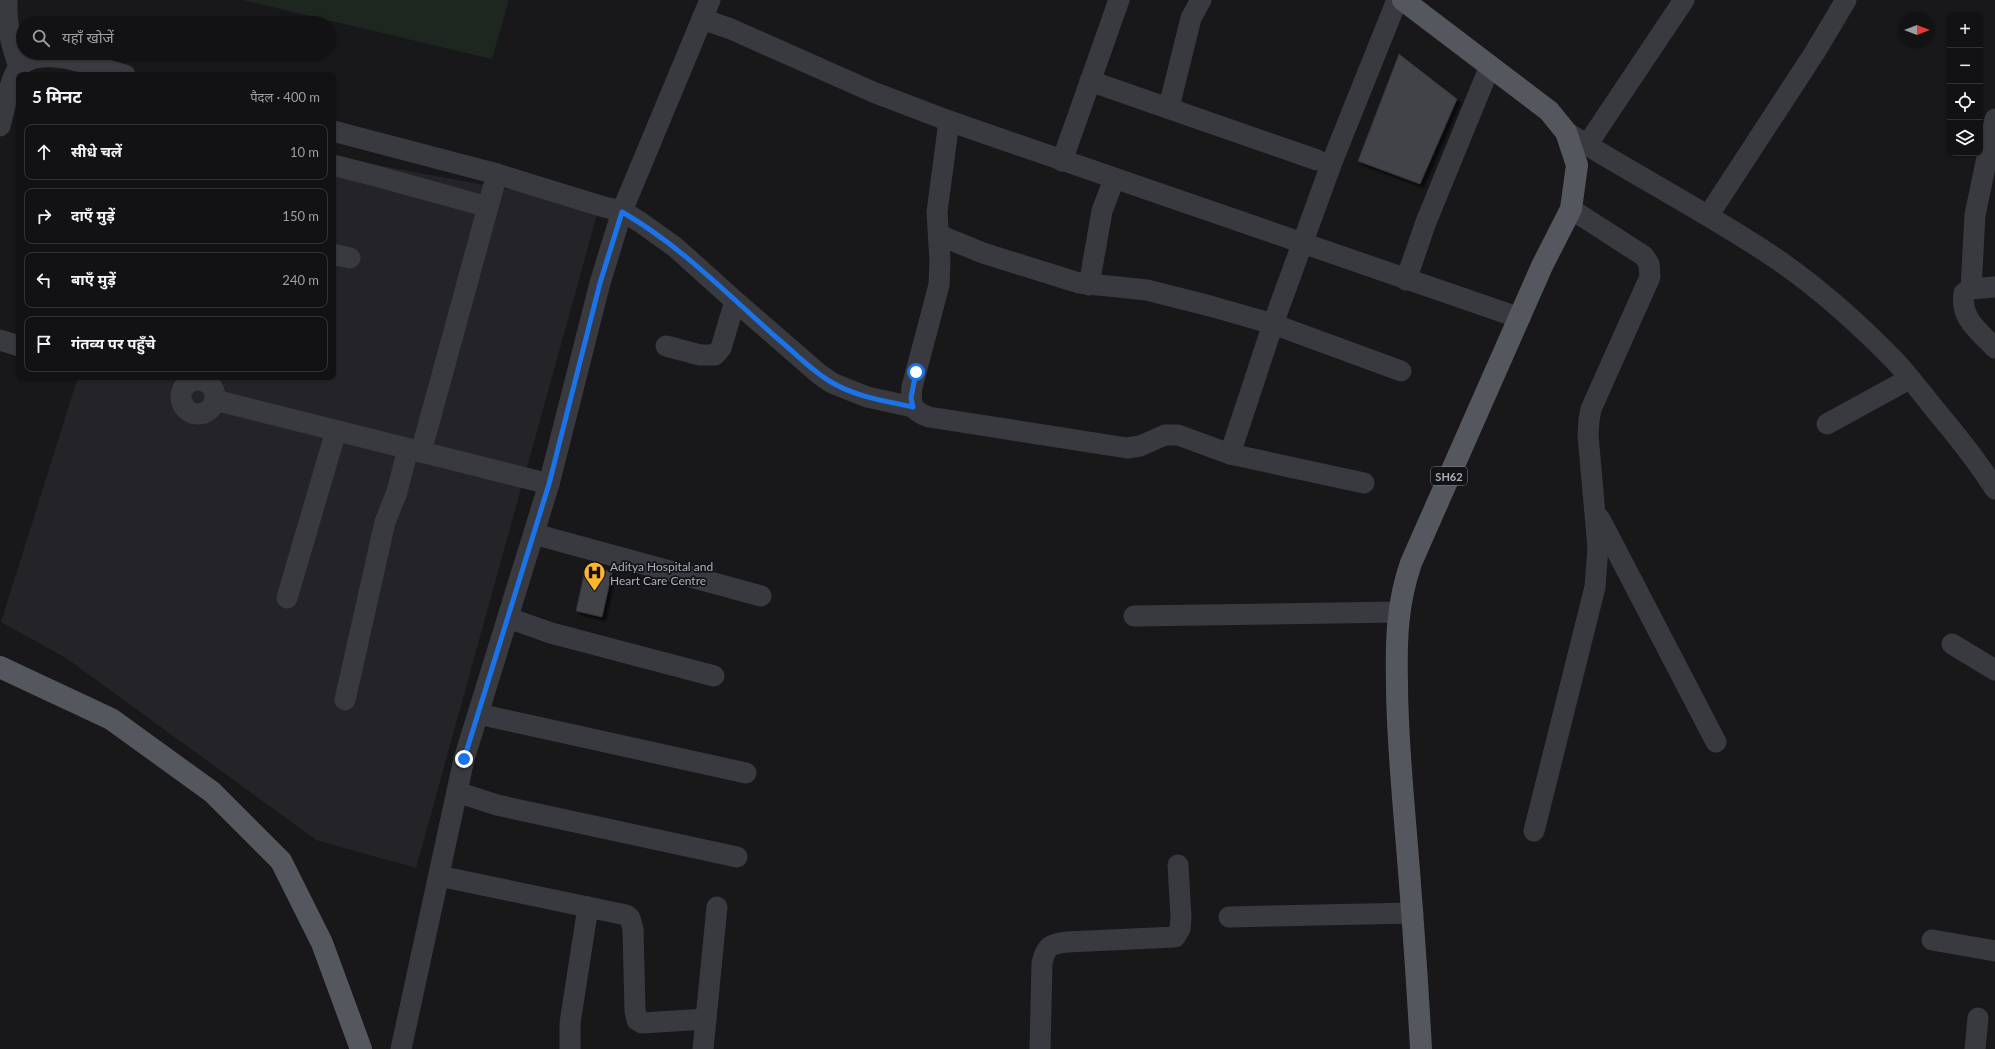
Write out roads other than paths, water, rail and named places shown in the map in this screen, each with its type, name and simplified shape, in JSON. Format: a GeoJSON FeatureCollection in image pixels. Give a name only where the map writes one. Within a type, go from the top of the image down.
{"type":"FeatureCollection","features":[{"type":"Feature","properties":{"kind":"main road","name":"SH62"},"geometry":{"type":"LineString","coordinates":[[1403,0],[1548,111],[1566,132],[1577,165],[1571,209],[1542,266],[1411,563],[1403,584],[1398,612],[1396,642],[1397,729],[1413,913],[1421,1049]]}},
{"type":"Feature","properties":{"kind":"main road"},"geometry":{"type":"LineString","coordinates":[[0,667],[111,719],[212,792],[281,861],[322,943],[361,1049]]}},
{"type":"Feature","properties":{"kind":"street"},"geometry":{"type":"LineString","coordinates":[[7,0],[7,18],[10,40],[16,59]]}},
{"type":"Feature","properties":{"kind":"street"},"geometry":{"type":"LineString","coordinates":[[401,1049],[464,759],[549,484],[600,283],[622,212],[710,0]]}},
{"type":"Feature","properties":{"kind":"street"},"geometry":{"type":"LineString","coordinates":[[1062,161],[1119,0]]}},
{"type":"Feature","properties":{"kind":"street"},"geometry":{"type":"LineString","coordinates":[[1169,107],[1191,18],[1200,0]]}},
{"type":"Feature","properties":{"kind":"street"},"geometry":{"type":"LineString","coordinates":[[1230,454],[1273,324],[1332,162],[1397,0]]}},
{"type":"Feature","properties":{"kind":"street"},"geometry":{"type":"LineString","coordinates":[[1587,146],[1684,0]]}},
{"type":"Feature","properties":{"kind":"street"},"geometry":{"type":"LineString","coordinates":[[1708,216],[1815,52],[1846,0]]}},
{"type":"Feature","properties":{"kind":"street"},"geometry":{"type":"LineString","coordinates":[[702,19],[737,31],[874,92],[948,121],[1520,318]]}},
{"type":"Feature","properties":{"kind":"street"},"geometry":{"type":"LineString","coordinates":[[16,60],[19,68]]}},
{"type":"Feature","properties":{"kind":"street"},"geometry":{"type":"LineString","coordinates":[[17,72],[19,68],[29,60]]}},
{"type":"Feature","properties":{"kind":"street"},"geometry":{"type":"LineString","coordinates":[[69,60],[114,72]]}},
{"type":"Feature","properties":{"kind":"street"},"geometry":{"type":"LineString","coordinates":[[1406,280],[1426,222],[1490,66]]}},
{"type":"Feature","properties":{"kind":"street"},"geometry":{"type":"LineString","coordinates":[[0,126],[10,89],[16,75]]}},
{"type":"Feature","properties":{"kind":"street"},"geometry":{"type":"LineString","coordinates":[[1090,81],[1169,107],[1317,160]]}},
{"type":"Feature","properties":{"kind":"street"},"geometry":{"type":"LineString","coordinates":[[1971,289],[1975,215],[1995,119]]}},
{"type":"Feature","properties":{"kind":"street"},"geometry":{"type":"LineString","coordinates":[[948,121],[937,212],[939,235],[939,285],[912,387],[911,398],[913,407],[918,414],[1127,448],[1140,446],[1165,435],[1178,435],[1230,454],[1364,483]]}},
{"type":"Feature","properties":{"kind":"street"},"geometry":{"type":"LineString","coordinates":[[336,132],[497,174],[604,208],[622,212],[640,222],[675,247],[819,374],[832,383],[867,397],[913,407]]}},
{"type":"Feature","properties":{"kind":"street"},"geometry":{"type":"LineString","coordinates":[[1566,132],[1587,146],[1764,250],[1800,276],[1836,306],[1895,361],[1978,462],[1995,489]]}},
{"type":"Feature","properties":{"kind":"street"},"geometry":{"type":"LineString","coordinates":[[336,167],[376,176],[488,207]]}},
{"type":"Feature","properties":{"kind":"street"},"geometry":{"type":"LineString","coordinates":[[345,700],[385,522],[415,450],[497,174]]}},
{"type":"Feature","properties":{"kind":"street"},"geometry":{"type":"LineString","coordinates":[[1089,285],[1102,211],[1114,179]]}},
{"type":"Feature","properties":{"kind":"street"},"geometry":{"type":"LineString","coordinates":[[1534,832],[1595,587],[1598,548],[1588,435],[1591,409],[1650,278],[1649,264],[1644,256],[1571,209]]}},
{"type":"Feature","properties":{"kind":"street"},"geometry":{"type":"LineString","coordinates":[[939,235],[1000,259],[1089,285],[1147,290],[1273,324],[1401,371]]}},
{"type":"Feature","properties":{"kind":"street"},"geometry":{"type":"LineString","coordinates":[[1995,287],[1971,289],[1964,293],[1962,305],[1967,318],[1995,348]]}},
{"type":"Feature","properties":{"kind":"street"},"geometry":{"type":"LineString","coordinates":[[666,346],[700,355],[715,354],[721,348],[735,301]]}},
{"type":"Feature","properties":{"kind":"street"},"geometry":{"type":"LineString","coordinates":[[0,340],[16,345]]}},
{"type":"Feature","properties":{"kind":"street"},"geometry":{"type":"LineString","coordinates":[[1827,424],[1909,378]]}},
{"type":"Feature","properties":{"kind":"street"},"geometry":{"type":"LineString","coordinates":[[195,380],[188,382],[181,391],[181,402],[188,411],[199,414],[209,410],[215,400],[213,388],[206,380]]}},
{"type":"Feature","properties":{"kind":"street"},"geometry":{"type":"LineString","coordinates":[[215,400],[549,484]]}},
{"type":"Feature","properties":{"kind":"street"},"geometry":{"type":"LineString","coordinates":[[287,598],[336,431]]}},
{"type":"Feature","properties":{"kind":"street"},"geometry":{"type":"LineString","coordinates":[[1595,510],[1716,742]]}},
{"type":"Feature","properties":{"kind":"street"},"geometry":{"type":"LineString","coordinates":[[534,534],[761,596]]}},
{"type":"Feature","properties":{"kind":"street"},"geometry":{"type":"LineString","coordinates":[[1134,616],[1398,612]]}},
{"type":"Feature","properties":{"kind":"street"},"geometry":{"type":"LineString","coordinates":[[508,618],[551,633],[714,676]]}},
{"type":"Feature","properties":{"kind":"street"},"geometry":{"type":"LineString","coordinates":[[1952,644],[1995,670]]}},
{"type":"Feature","properties":{"kind":"street"},"geometry":{"type":"LineString","coordinates":[[478,714],[746,773]]}},
{"type":"Feature","properties":{"kind":"street"},"geometry":{"type":"LineString","coordinates":[[457,792],[497,805],[737,857]]}},
{"type":"Feature","properties":{"kind":"street"},"geometry":{"type":"LineString","coordinates":[[1040,1049],[1042,963],[1045,951],[1054,944],[1067,942],[1175,937],[1180,929],[1181,916],[1178,865]]}},
{"type":"Feature","properties":{"kind":"street"},"geometry":{"type":"LineString","coordinates":[[439,876],[626,915],[630,918],[632,924],[634,1011],[637,1020],[642,1023],[706,1019]]}},
{"type":"Feature","properties":{"kind":"street"},"geometry":{"type":"LineString","coordinates":[[570,1049],[570,1023],[588,907]]}},
{"type":"Feature","properties":{"kind":"street"},"geometry":{"type":"LineString","coordinates":[[703,1049],[717,907]]}},
{"type":"Feature","properties":{"kind":"street"},"geometry":{"type":"LineString","coordinates":[[1229,916],[1413,913]]}},
{"type":"Feature","properties":{"kind":"street"},"geometry":{"type":"LineString","coordinates":[[1932,940],[1995,951]]}},
{"type":"Feature","properties":{"kind":"street"},"geometry":{"type":"LineString","coordinates":[[1975,1049],[1978,1018]]}},
{"type":"Feature","properties":{"kind":"place","name":"Aditya Hospital and Heart Care Centre"},"geometry":{"type":"Point","coordinates":[595,592]}}]}
